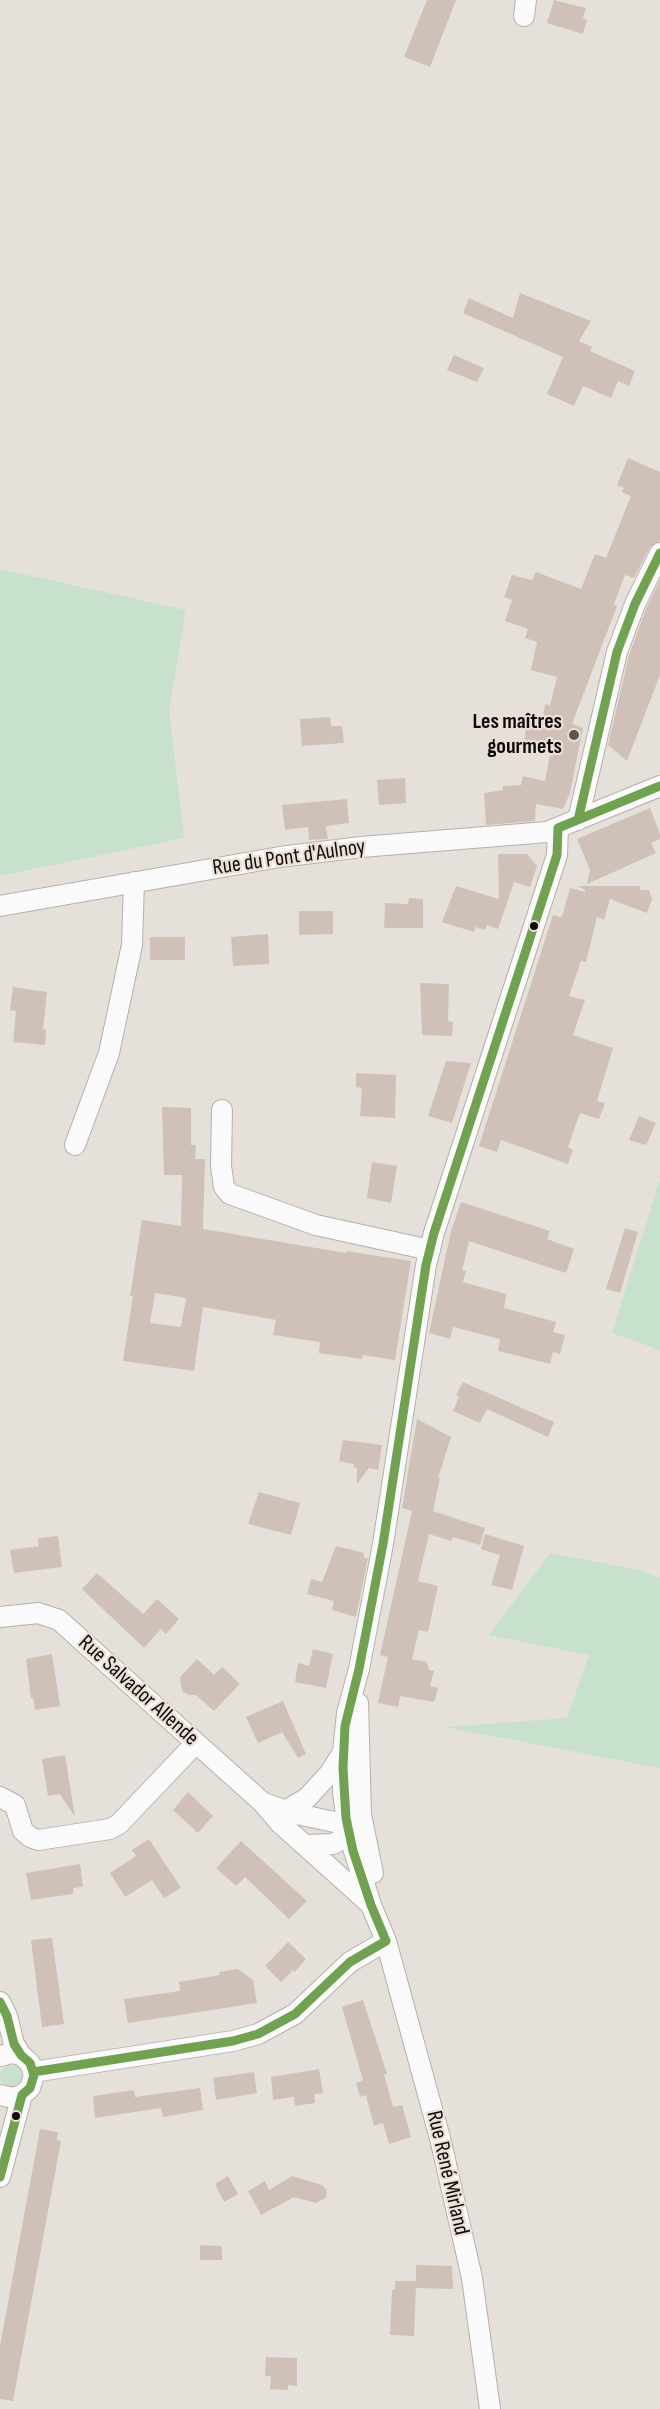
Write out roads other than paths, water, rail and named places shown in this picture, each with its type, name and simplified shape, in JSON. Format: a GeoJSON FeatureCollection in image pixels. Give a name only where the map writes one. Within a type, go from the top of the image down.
{"type":"FeatureCollection","features":[{"type":"Feature","properties":{"kind":"street"},"geometry":{"type":"LineString","coordinates":[[578,820],[617,652],[635,604],[660,553]]}},
{"type":"Feature","properties":{"kind":"street","name":"Rue du Pont d'Aulnoy"},"geometry":{"type":"LineString","coordinates":[[0,906],[342,849],[520,835],[558,828],[658,787]]}},
{"type":"Feature","properties":{"kind":"street","name":"Rue René Mirland"},"geometry":{"type":"LineString","coordinates":[[386,1941],[371,1905],[344,1793],[343,1752],[347,1713],[359,1669],[383,1544],[420,1297],[430,1250],[557,855],[558,828]]}},
{"type":"Feature","properties":{"kind":"street"},"geometry":{"type":"LineString","coordinates":[[75,1145],[109,1053],[132,945],[134,882]]}},
{"type":"Feature","properties":{"kind":"street"},"geometry":{"type":"LineString","coordinates":[[222,1110],[221,1166],[225,1187],[230,1194],[316,1226],[430,1250]]}},
{"type":"Feature","properties":{"kind":"street","name":"Rue Salvador Allende"},"geometry":{"type":"LineString","coordinates":[[0,1617],[38,1613],[59,1620],[262,1802],[280,1823],[371,1905]]}},
{"type":"Feature","properties":{"kind":"street","name":"Rue René Mirland"},"geometry":{"type":"LineString","coordinates":[[359,1669],[358,1752],[353,1829],[425,2079],[472,2278],[490,2409]]}},
{"type":"Feature","properties":{"kind":"street"},"geometry":{"type":"LineString","coordinates":[[0,1797],[15,1805],[23,1830],[30,1837],[38,1840],[110,1829],[119,1824],[196,1743]]}},
{"type":"Feature","properties":{"kind":"street","name":"Rue René Mirland"},"geometry":{"type":"LineString","coordinates":[[285,1811],[307,1798],[330,1773],[343,1752]]}},
{"type":"Feature","properties":{"kind":"street","name":"Rue Salvador Allende"},"geometry":{"type":"LineString","coordinates":[[262,1802],[285,1811],[353,1829]]}},
{"type":"Feature","properties":{"kind":"street"},"geometry":{"type":"LineString","coordinates":[[304,1845],[327,1845],[353,1829]]}},
{"type":"Feature","properties":{"kind":"street"},"geometry":{"type":"LineString","coordinates":[[33,2072],[233,2041],[258,2034],[295,2014],[350,1962],[386,1941]]}},
{"type":"Feature","properties":{"kind":"street"},"geometry":{"type":"LineString","coordinates":[[0,2002],[7,2016],[14,2044],[30,2063],[33,2072],[31,2085],[22,2095],[0,2177]]}},
{"type":"Feature","properties":{"kind":"street"},"geometry":{"type":"LineString","coordinates":[[0,2056],[11,2052],[21,2055]]}},
{"type":"Feature","properties":{"kind":"street"},"geometry":{"type":"LineString","coordinates":[[0,2095],[13,2098],[22,2095]]}},
{"type":"Feature","properties":{"kind":"place","name":"Les maîtres gourmets"},"geometry":{"type":"Point","coordinates":[574,735]}}]}
